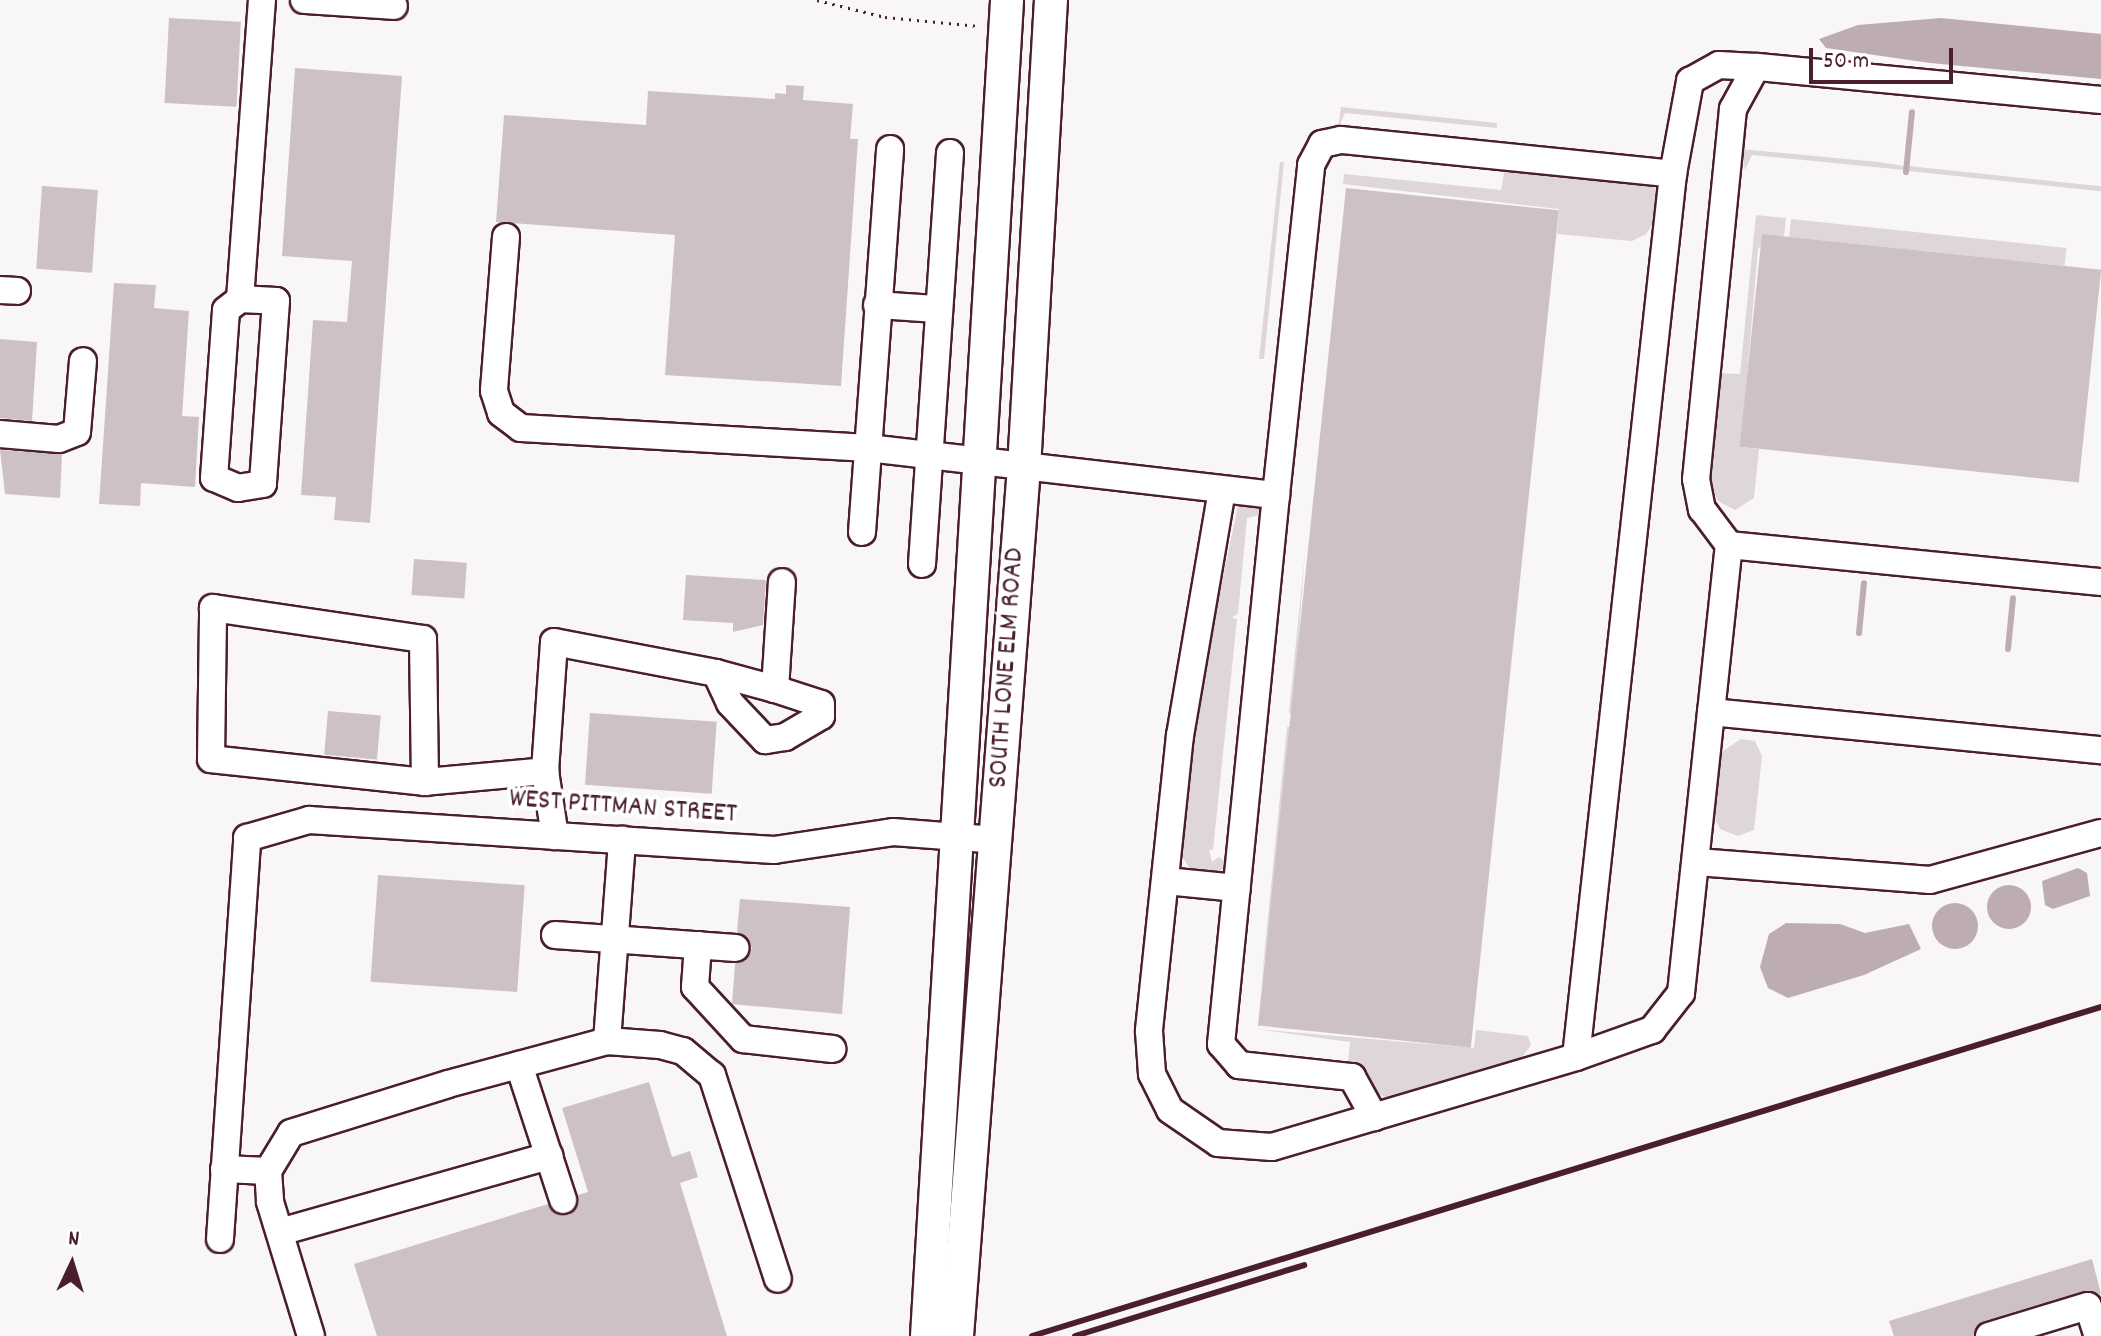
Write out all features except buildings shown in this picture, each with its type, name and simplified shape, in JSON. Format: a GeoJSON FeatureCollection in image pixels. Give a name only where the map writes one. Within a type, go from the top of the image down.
{"type":"FeatureCollection","features":[{"type":"Feature","properties":{"kind":"main road","name":"SOUTH LONE ELM ROAD"},"geometry":{"type":"LineString","coordinates":[[957,1336],[947,1267],[953,836],[980,463],[1007,0]]}},
{"type":"Feature","properties":{"kind":"main road","name":"SOUTH LONE ELM ROAD"},"geometry":{"type":"LineString","coordinates":[[927,1336],[947,1267],[996,840],[1024,468],[1051,0]]}},
{"type":"Feature","properties":{"kind":"street"},"geometry":{"type":"LineString","coordinates":[[240,299],[276,301],[263,484],[238,488],[214,478],[226,310],[240,299],[262,0]]}},
{"type":"Feature","properties":{"kind":"street"},"geometry":{"type":"LineString","coordinates":[[304,0],[394,6]]}},
{"type":"Feature","properties":{"kind":"street"},"geometry":{"type":"LineString","coordinates":[[1576,1057],[1679,112],[1690,81],[1719,65],[2101,100]]}},
{"type":"Feature","properties":{"kind":"street"},"geometry":{"type":"LineString","coordinates":[[1222,490],[1182,723],[1148,1051],[1160,1093],[1180,1123],[1218,1143],[1254,1148],[1374,1117],[1576,1057],[1652,1030],[1676,1006],[1685,980],[1729,545],[1702,509],[1696,479],[1733,109],[1756,67]]}},
{"type":"Feature","properties":{"kind":"street"},"geometry":{"type":"LineString","coordinates":[[1374,1117],[1352,1077],[1239,1065],[1224,1054],[1237,888],[1311,165],[1322,144],[1341,140],[1673,174]]}},
{"type":"Feature","properties":{"kind":"street"},"geometry":{"type":"LineString","coordinates":[[862,532],[890,149]]}},
{"type":"Feature","properties":{"kind":"street"},"geometry":{"type":"LineString","coordinates":[[922,564],[950,153]]}},
{"type":"Feature","properties":{"kind":"street"},"geometry":{"type":"LineString","coordinates":[[506,237],[494,391],[510,423],[868,448],[1276,495]]}},
{"type":"Feature","properties":{"kind":"street"},"geometry":{"type":"LineString","coordinates":[[877,305],[938,309]]}},
{"type":"Feature","properties":{"kind":"street"},"geometry":{"type":"LineString","coordinates":[[0,434],[59,439],[77,432],[83,361]]}},
{"type":"Feature","properties":{"kind":"street"},"geometry":{"type":"LineString","coordinates":[[1729,545],[2101,582]]}},
{"type":"Feature","properties":{"kind":"street"},"geometry":{"type":"LineString","coordinates":[[775,689],[782,582]]}},
{"type":"Feature","properties":{"kind":"street"},"geometry":{"type":"LineString","coordinates":[[425,782],[423,639],[213,608],[211,759],[425,782],[545,771]]}},
{"type":"Feature","properties":{"kind":"street"},"geometry":{"type":"LineString","coordinates":[[555,836],[545,771],[554,642],[716,673],[775,689],[821,704],[821,716],[785,737],[765,740],[730,703],[716,673]]}},
{"type":"Feature","properties":{"kind":"street"},"geometry":{"type":"LineString","coordinates":[[1711,712],[2101,750]]}},
{"type":"Feature","properties":{"kind":"street","name":"WEST PITTMAN STREET"},"geometry":{"type":"LineString","coordinates":[[224,1169],[247,838],[309,820],[774,850],[893,832],[996,840]]}},
{"type":"Feature","properties":{"kind":"street"},"geometry":{"type":"LineString","coordinates":[[1697,862],[1930,880],[2101,833]]}},
{"type":"Feature","properties":{"kind":"street"},"geometry":{"type":"LineString","coordinates":[[607,1041],[622,840]]}},
{"type":"Feature","properties":{"kind":"street"},"geometry":{"type":"LineString","coordinates":[[1166,881],[1237,888]]}},
{"type":"Feature","properties":{"kind":"street"},"geometry":{"type":"LineString","coordinates":[[555,935],[736,948]]}},
{"type":"Feature","properties":{"kind":"street"},"geometry":{"type":"LineString","coordinates":[[698,945],[695,987],[743,1039],[832,1049]]}},
{"type":"Feature","properties":{"kind":"street"},"geometry":{"type":"LineString","coordinates":[[311,1336],[280,1232],[268,1171],[291,1133],[607,1041],[683,1051],[712,1075],[778,1279]]}},
{"type":"Feature","properties":{"kind":"street"},"geometry":{"type":"LineString","coordinates":[[519,1065],[563,1200]]}},
{"type":"Feature","properties":{"kind":"street"},"geometry":{"type":"LineString","coordinates":[[280,1232],[549,1156]]}},
{"type":"Feature","properties":{"kind":"street"},"geometry":{"type":"LineString","coordinates":[[220,1239],[224,1169],[268,1171]]}},
{"type":"Feature","properties":{"kind":"street"},"geometry":{"type":"LineString","coordinates":[[1989,1336],[2088,1306],[2098,1336]]}},
{"type":"Feature","properties":{"kind":"path"},"geometry":{"type":"LineString","coordinates":[[817,0],[885,17],[987,26]]}},
{"type":"Feature","properties":{"kind":"shaded area"},"geometry":{"type":"Polygon","coordinates":[[[1941,18],[2101,34],[2101,79],[1930,63],[1826,48],[1819,39],[1858,25],[1941,18]]]}},
{"type":"Feature","properties":{"kind":"shaded area"},"geometry":{"type":"Polygon","coordinates":[[[1341,107],[1497,123],[1497,128],[1345,113],[1338,129],[1341,107]]]}},
{"type":"Feature","properties":{"kind":"shaded area"},"geometry":{"type":"Polygon","coordinates":[[[1741,149],[1878,162],[1904,166],[1904,170],[1752,155],[1745,170],[1741,149]]]}},
{"type":"Feature","properties":{"kind":"shaded area"},"geometry":{"type":"Polygon","coordinates":[[[1280,162],[1284,162],[1264,359],[1259,359],[1280,162]]]}},
{"type":"Feature","properties":{"kind":"shaded area"},"geometry":{"type":"Polygon","coordinates":[[[1909,166],[2101,186],[2100,191],[1908,171],[1909,166]]]}},
{"type":"Feature","properties":{"kind":"shaded area"},"geometry":{"type":"Polygon","coordinates":[[[1505,169],[1650,184],[1659,192],[1656,219],[1646,234],[1632,241],[1557,234],[1559,209],[1343,184],[1344,174],[1501,190],[1505,169]]]}},
{"type":"Feature","properties":{"kind":"shaded area"},"geometry":{"type":"Polygon","coordinates":[[[1756,215],[1786,218],[1784,236],[1758,248],[1741,447],[1759,449],[1754,498],[1735,510],[1718,501],[1708,482],[1719,373],[1740,374],[1756,215]]]}},
{"type":"Feature","properties":{"kind":"shaded area"},"geometry":{"type":"Polygon","coordinates":[[[1791,219],[2066,248],[2065,266],[1789,237],[1791,219]]]}},
{"type":"Feature","properties":{"kind":"shaded area"},"geometry":{"type":"Polygon","coordinates":[[[1238,505],[1255,505],[1263,514],[1247,518],[1238,613],[1232,618],[1237,619],[1213,850],[1209,850],[1212,862],[1219,857],[1228,864],[1219,872],[1191,871],[1180,853],[1193,722],[1238,505]]]}},
{"type":"Feature","properties":{"kind":"shaded area"},"geometry":{"type":"Polygon","coordinates":[[[1305,552],[1293,713],[1289,713],[1305,552]]]}},
{"type":"Feature","properties":{"kind":"shaded area"},"geometry":{"type":"Polygon","coordinates":[[[1287,727],[1292,727],[1260,997],[1287,727]]]}},
{"type":"Feature","properties":{"kind":"shaded area"},"geometry":{"type":"Polygon","coordinates":[[[1741,739],[1755,741],[1762,756],[1754,830],[1738,836],[1720,829],[1713,814],[1720,753],[1741,739]]]}},
{"type":"Feature","properties":{"kind":"shaded area"},"geometry":{"type":"Polygon","coordinates":[[[2078,868],[2087,873],[2090,896],[2053,909],[2045,905],[2042,881],[2078,868]]]}},
{"type":"Feature","properties":{"kind":"shaded area"},"geometry":{"type":"Polygon","coordinates":[[[2009,885],[2025,891],[2031,907],[2025,923],[2009,929],[1993,923],[1987,907],[1993,891],[2009,885]]]}},
{"type":"Feature","properties":{"kind":"shaded area"},"geometry":{"type":"Polygon","coordinates":[[[1955,903],[1972,909],[1978,926],[1972,943],[1955,949],[1938,943],[1932,926],[1938,909],[1955,903]]]}},
{"type":"Feature","properties":{"kind":"shaded area"},"geometry":{"type":"Polygon","coordinates":[[[1786,923],[1840,924],[1865,933],[1909,924],[1921,949],[1864,975],[1788,998],[1768,988],[1760,967],[1769,934],[1786,923]]]}},
{"type":"Feature","properties":{"kind":"shaded area"},"geometry":{"type":"Polygon","coordinates":[[[1256,1029],[1474,1048],[1476,1030],[1528,1036],[1531,1045],[1521,1059],[1387,1098],[1376,1093],[1364,1070],[1348,1063],[1350,1042],[1256,1029]]]}},
{"type":"Feature","properties":{"kind":"waterway"},"geometry":{"type":"LineString","coordinates":[[1906,172],[1912,112]]}},
{"type":"Feature","properties":{"kind":"waterway"},"geometry":{"type":"LineString","coordinates":[[1859,633],[1864,583]]}},
{"type":"Feature","properties":{"kind":"waterway"},"geometry":{"type":"LineString","coordinates":[[2008,649],[2013,598]]}},
{"type":"Feature","properties":{"kind":"railway"},"geometry":{"type":"LineString","coordinates":[[1032,1336],[2101,1007]]}},
{"type":"Feature","properties":{"kind":"railway"},"geometry":{"type":"LineString","coordinates":[[1075,1336],[1304,1265]]}}]}
